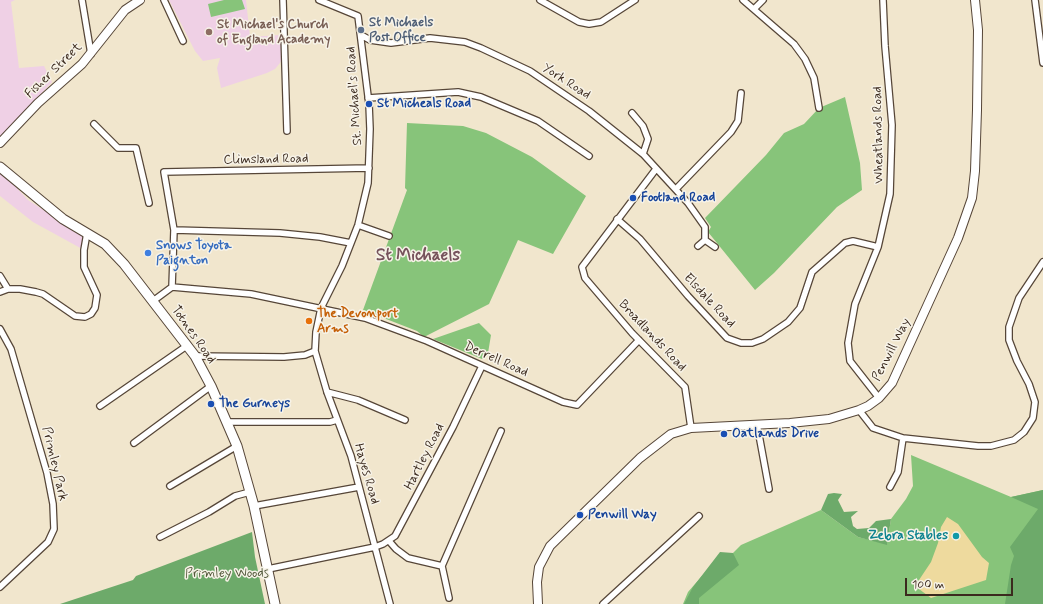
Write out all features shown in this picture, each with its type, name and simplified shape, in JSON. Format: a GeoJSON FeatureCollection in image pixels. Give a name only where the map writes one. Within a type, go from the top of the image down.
{"type":"FeatureCollection","features":[{"type":"Feature","properties":{"kind":"main road","name":"Totnes Road"},"geometry":{"type":"LineString","coordinates":[[0,167],[63,219],[105,244],[124,264],[195,356],[211,386],[237,446],[254,506],[275,604]]}},
{"type":"Feature","properties":{"kind":"street"},"geometry":{"type":"LineString","coordinates":[[82,0],[91,54]]}},
{"type":"Feature","properties":{"kind":"street","name":"Fisher Street"},"geometry":{"type":"LineString","coordinates":[[0,143],[38,103],[91,54],[125,10],[140,0]]}},
{"type":"Feature","properties":{"kind":"street"},"geometry":{"type":"LineString","coordinates":[[164,0],[183,42]]}},
{"type":"Feature","properties":{"kind":"street"},"geometry":{"type":"LineString","coordinates":[[283,0],[287,131]]}},
{"type":"Feature","properties":{"kind":"street","name":"St. Michael's Road"},"geometry":{"type":"LineString","coordinates":[[315,351],[316,332],[321,308],[342,266],[358,225],[370,168],[368,98],[358,16],[319,0]]}},
{"type":"Feature","properties":{"kind":"street"},"geometry":{"type":"LineString","coordinates":[[338,0],[338,7]]}},
{"type":"Feature","properties":{"kind":"street"},"geometry":{"type":"LineString","coordinates":[[540,0],[579,22],[589,24],[601,22],[635,0]]}},
{"type":"Feature","properties":{"kind":"street"},"geometry":{"type":"LineString","coordinates":[[743,0],[794,44],[805,59],[814,78],[819,108]]}},
{"type":"Feature","properties":{"kind":"street"},"geometry":{"type":"LineString","coordinates":[[754,9],[764,0]]}},
{"type":"Feature","properties":{"kind":"street","name":"Wheatlands Road"},"geometry":{"type":"LineString","coordinates":[[879,398],[850,361],[848,343],[854,304],[878,248],[890,194],[892,118],[885,46],[883,0]]}},
{"type":"Feature","properties":{"kind":"street","name":"Penwill Way"},"geometry":{"type":"LineString","coordinates":[[538,604],[537,582],[539,567],[550,546],[655,444],[670,434],[691,428],[829,419],[859,410],[879,398],[892,383],[958,238],[972,198],[975,171],[977,103],[978,30],[975,0]]}},
{"type":"Feature","properties":{"kind":"street"},"geometry":{"type":"LineString","coordinates":[[1035,0],[1043,63]]}},
{"type":"Feature","properties":{"kind":"street","name":"York Road"},"geometry":{"type":"LineString","coordinates":[[361,35],[370,40],[391,43],[430,38],[464,42],[481,48],[530,71],[589,111],[644,154],[656,169],[676,189],[705,227],[705,240]]}},
{"type":"Feature","properties":{"kind":"street"},"geometry":{"type":"LineString","coordinates":[[368,98],[458,92],[481,97],[538,121],[589,156]]}},
{"type":"Feature","properties":{"kind":"street"},"geometry":{"type":"LineString","coordinates":[[676,189],[731,132],[738,121],[741,93]]}},
{"type":"Feature","properties":{"kind":"street"},"geometry":{"type":"LineString","coordinates":[[632,112],[643,126],[648,139],[644,154]]}},
{"type":"Feature","properties":{"kind":"street"},"geometry":{"type":"LineString","coordinates":[[94,124],[118,148],[136,148],[149,203]]}},
{"type":"Feature","properties":{"kind":"street","name":"Climsland Road"},"geometry":{"type":"LineString","coordinates":[[174,230],[164,172],[370,168]]}},
{"type":"Feature","properties":{"kind":"street"},"geometry":{"type":"LineString","coordinates":[[617,219],[656,169]]}},
{"type":"Feature","properties":{"kind":"street","name":"Elsdale Road"},"geometry":{"type":"LineString","coordinates":[[617,219],[640,239],[664,269],[727,338],[741,343],[752,343],[763,339],[788,322],[800,308],[812,272],[845,243],[853,240],[878,248]]}},
{"type":"Feature","properties":{"kind":"street","name":"Broadlands Road"},"geometry":{"type":"LineString","coordinates":[[617,219],[582,265],[585,278],[639,340],[685,387],[691,428]]}},
{"type":"Feature","properties":{"kind":"street"},"geometry":{"type":"LineString","coordinates":[[358,225],[389,236]]}},
{"type":"Feature","properties":{"kind":"street"},"geometry":{"type":"LineString","coordinates":[[153,301],[172,287],[174,230],[280,233],[320,237],[351,243]]}},
{"type":"Feature","properties":{"kind":"street"},"geometry":{"type":"LineString","coordinates":[[0,292],[8,289],[20,289],[43,294],[75,316],[85,317],[91,314],[95,308],[97,295],[84,267],[84,250],[87,233]]}},
{"type":"Feature","properties":{"kind":"street"},"geometry":{"type":"LineString","coordinates":[[698,246],[705,240],[714,247]]}},
{"type":"Feature","properties":{"kind":"street"},"geometry":{"type":"LineString","coordinates":[[859,410],[873,428],[903,438],[932,442],[991,446],[1014,440],[1029,426],[1033,418],[1035,402],[1029,384],[1016,360],[1010,340],[1009,327],[1019,298],[1043,262]]}},
{"type":"Feature","properties":{"kind":"street"},"geometry":{"type":"LineString","coordinates":[[0,276],[8,289]]}},
{"type":"Feature","properties":{"kind":"street","name":"Derrell Road"},"geometry":{"type":"LineString","coordinates":[[172,287],[252,294],[365,318],[427,341],[564,402],[577,405],[639,340]]}},
{"type":"Feature","properties":{"kind":"street","name":"Primley Park"},"geometry":{"type":"LineString","coordinates":[[0,329],[11,349],[47,473],[53,504],[54,529],[48,542],[0,587]]}},
{"type":"Feature","properties":{"kind":"street"},"geometry":{"type":"LineString","coordinates":[[100,406],[188,345]]}},
{"type":"Feature","properties":{"kind":"street"},"geometry":{"type":"LineString","coordinates":[[195,356],[284,357],[305,355],[315,351]]}},
{"type":"Feature","properties":{"kind":"street","name":"Hayes Road"},"geometry":{"type":"LineString","coordinates":[[315,351],[327,392],[359,487],[390,604]]}},
{"type":"Feature","properties":{"kind":"street","name":"Hartley Road"},"geometry":{"type":"LineString","coordinates":[[389,541],[395,536],[482,366]]}},
{"type":"Feature","properties":{"kind":"street"},"geometry":{"type":"LineString","coordinates":[[134,444],[211,386]]}},
{"type":"Feature","properties":{"kind":"street"},"geometry":{"type":"LineString","coordinates":[[327,392],[358,400],[405,420]]}},
{"type":"Feature","properties":{"kind":"street"},"geometry":{"type":"LineString","coordinates":[[227,422],[330,422],[337,420]]}},
{"type":"Feature","properties":{"kind":"street"},"geometry":{"type":"LineString","coordinates":[[757,424],[769,489]]}},
{"type":"Feature","properties":{"kind":"street"},"geometry":{"type":"LineString","coordinates":[[449,598],[442,566],[501,431]]}},
{"type":"Feature","properties":{"kind":"street"},"geometry":{"type":"LineString","coordinates":[[890,487],[898,472],[903,438]]}},
{"type":"Feature","properties":{"kind":"street"},"geometry":{"type":"LineString","coordinates":[[170,486],[237,446]]}},
{"type":"Feature","properties":{"kind":"street"},"geometry":{"type":"LineString","coordinates":[[254,506],[359,487]]}},
{"type":"Feature","properties":{"kind":"street"},"geometry":{"type":"LineString","coordinates":[[160,537],[209,512],[235,496],[250,492]]}},
{"type":"Feature","properties":{"kind":"street"},"geometry":{"type":"LineString","coordinates":[[603,604],[699,516]]}},
{"type":"Feature","properties":{"kind":"street"},"geometry":{"type":"LineString","coordinates":[[268,569],[375,547],[389,541],[396,549],[408,558],[442,566]]}},
{"type":"Feature","properties":{"kind":"shaded area"},"geometry":{"type":"Polygon","coordinates":[[[0,0],[15,0],[11,2],[19,68],[44,66],[52,82],[0,138],[0,0]]]}},
{"type":"Feature","properties":{"kind":"shaded area"},"geometry":{"type":"Polygon","coordinates":[[[169,0],[246,0],[250,37],[280,35],[282,58],[280,63],[275,69],[267,73],[221,88],[217,68],[220,58],[203,61],[195,51],[169,0]]]}},
{"type":"Feature","properties":{"kind":"shaded area"},"geometry":{"type":"Polygon","coordinates":[[[0,170],[28,200],[87,238],[84,250],[33,222],[0,196],[0,170]]]}},
{"type":"Feature","properties":{"kind":"green space"},"geometry":{"type":"Polygon","coordinates":[[[224,0],[242,0],[245,9],[211,17],[208,4],[224,0]]]}},
{"type":"Feature","properties":{"kind":"green space"},"geometry":{"type":"Polygon","coordinates":[[[845,97],[860,163],[862,190],[837,207],[774,273],[755,290],[708,232],[711,227],[705,218],[766,155],[784,133],[804,124],[819,108],[845,97]]]}},
{"type":"Feature","properties":{"kind":"green space"},"geometry":{"type":"Polygon","coordinates":[[[407,123],[463,126],[486,133],[532,157],[586,196],[553,254],[518,240],[489,304],[424,337],[417,331],[363,310],[407,190],[405,188],[407,123]]]}},
{"type":"Feature","properties":{"kind":"green space"},"geometry":{"type":"Polygon","coordinates":[[[479,323],[491,335],[488,353],[482,359],[433,339],[479,323]]]}},
{"type":"Feature","properties":{"kind":"green space"},"geometry":{"type":"Polygon","coordinates":[[[911,455],[1011,497],[1043,490],[1043,604],[683,604],[688,592],[721,554],[733,553],[741,545],[821,510],[858,537],[887,544],[891,519],[906,499],[913,486],[911,455]]]}},
{"type":"Feature","properties":{"kind":"green space"},"geometry":{"type":"Polygon","coordinates":[[[1043,490],[1043,604],[1005,604],[1011,565],[1014,556],[1010,547],[1038,509],[1011,497],[1043,490]]]}},
{"type":"Feature","properties":{"kind":"green space"},"geometry":{"type":"Polygon","coordinates":[[[828,494],[842,494],[838,500],[844,512],[858,511],[851,517],[853,526],[857,529],[869,528],[876,521],[891,519],[887,545],[858,537],[821,510],[828,494]]]}},
{"type":"Feature","properties":{"kind":"green space","name":"Primley Woods"},"geometry":{"type":"Polygon","coordinates":[[[252,532],[255,557],[265,604],[60,604],[133,580],[136,576],[252,532]]]}},
{"type":"Feature","properties":{"kind":"green space"},"geometry":{"type":"Polygon","coordinates":[[[720,552],[733,553],[739,565],[699,598],[699,604],[684,604],[693,587],[720,552]]]}},
{"type":"Feature","properties":{"kind":"sand"},"geometry":{"type":"Polygon","coordinates":[[[947,517],[958,524],[982,557],[989,563],[986,580],[931,598],[915,586],[931,562],[938,543],[941,527],[947,517]]]}},
{"type":"Feature","properties":{"kind":"place","name":"St Michaels Post Office"},"geometry":{"type":"Point","coordinates":[361,30]}},
{"type":"Feature","properties":{"kind":"place","name":"St Michael's Church of England Academy"},"geometry":{"type":"Point","coordinates":[209,32]}},
{"type":"Feature","properties":{"kind":"place","name":"St Micheals Road"},"geometry":{"type":"Point","coordinates":[369,104]}},
{"type":"Feature","properties":{"kind":"place","name":"Footland Road"},"geometry":{"type":"Point","coordinates":[633,198]}},
{"type":"Feature","properties":{"kind":"place","name":"Snows Toyota Paignton"},"geometry":{"type":"Point","coordinates":[148,253]}},
{"type":"Feature","properties":{"kind":"place","name":"The Devonport Arms"},"geometry":{"type":"Point","coordinates":[309,321]}},
{"type":"Feature","properties":{"kind":"place","name":"The Gurneys"},"geometry":{"type":"Point","coordinates":[211,404]}},
{"type":"Feature","properties":{"kind":"place","name":"Oatlands Drive"},"geometry":{"type":"Point","coordinates":[724,434]}},
{"type":"Feature","properties":{"kind":"place","name":"Penwill Way"},"geometry":{"type":"Point","coordinates":[580,515]}},
{"type":"Feature","properties":{"kind":"place","name":"Zebra Stables"},"geometry":{"type":"Point","coordinates":[956,536]}},
{"type":"Feature","properties":{"kind":"district","name":"St Michaels"},"geometry":{"type":"Point","coordinates":[418,256]}}]}
